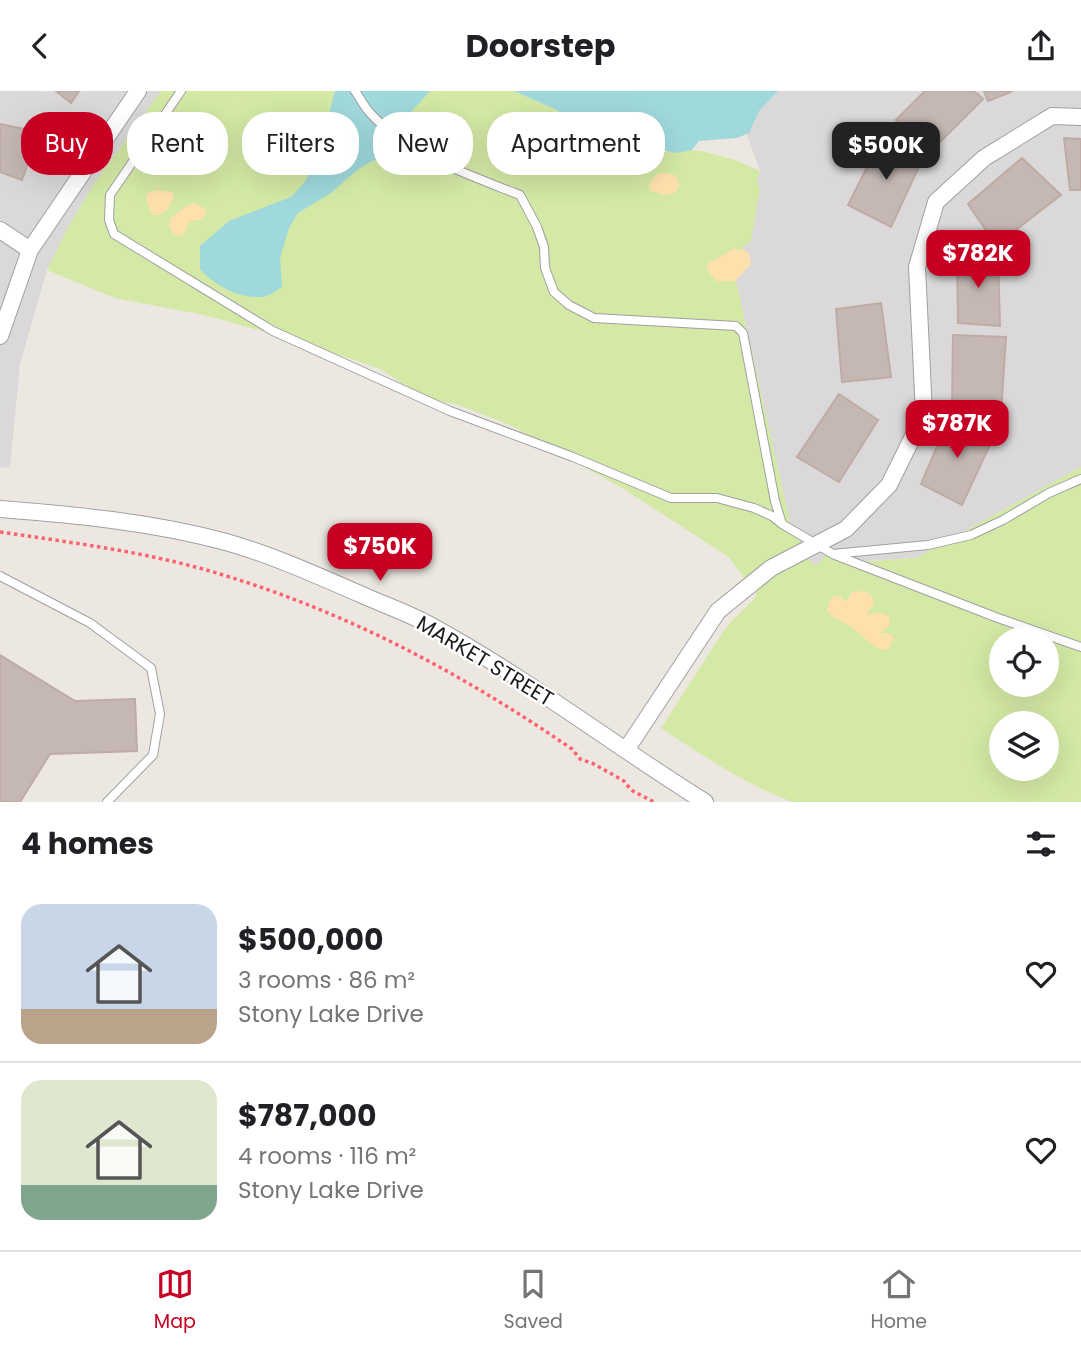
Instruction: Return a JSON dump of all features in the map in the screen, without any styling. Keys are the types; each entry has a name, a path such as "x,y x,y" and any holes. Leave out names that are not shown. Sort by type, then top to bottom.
{"street":[{"path":"0,336 30,250 138,91"},
{"path":"626,750 718,611 771,568 846,529 889,485 924,414 917,267 936,202 984,159 1052,116 1081,117"},
{"path":"0,230 30,250"},
{"name":"MARKET STREET","path":"0,509 151,525 225,542 289,563 426,623 585,721 705,802"}],"lane":[{"path":"181,91 110,195 109,220 114,234 273,331 450,411 671,498 717,498 754,508 772,516 833,555 1081,647"},
{"path":"355,91 370,114 411,147 520,195 537,227 544,247 545,268 554,292 569,305 594,318 736,326 743,333 775,501 782,524"},
{"path":"833,555 928,545 971,535 1081,479"},
{"path":"0,576 90,622 152,668 160,714 153,755 107,802"}],"path":[{"path":"0,532 100,547 182,564 218,573 325,611 414,652 470,683 572,749 580,759 624,781 631,790 654,802"}],"shaded area":[{"path":"0,91 161,91 146,112 127,112 127,138 113,158 113,112 21,112 21,175 100,175 68,227 47,270 20,364 10,467 0,468"},
{"path":"731,91 1081,91 1081,467 916,558 812,564 790,523 735,276 760,171"}],"green space":[{"path":"161,91 514,91 559,112 487,112 487,175 665,175 665,152 692,150 735,160 760,171 757,182 760,188 751,241 742,248 735,276 790,522 812,564 818,564 827,554 842,563 916,558 1081,467 1081,802 793,802 741,778 661,728 729,624 757,596 729,557 625,490 512,426 459,405 424,398 382,370 281,336 204,315 115,298 47,270 68,227 100,175 113,175 113,158 127,138 127,175 228,175 228,112 146,112"}],"sand":[{"path":"668,173 676,176 679,185 675,193 666,195 651,191 649,185 655,176"},
{"path":"149,192 172,192 174,196 163,212 152,215 146,198"},
{"path":"193,203 206,209 204,218 189,222 181,236 174,235 169,227 170,219"},
{"path":"733,249 749,253 751,264 735,281 716,281 707,270 709,263"},
{"path":"852,592 870,594 874,603 866,616 876,612 889,616 890,625 880,633 890,634 894,638 888,650 873,646 852,627 827,611 832,598 840,596 846,602"}],"water":[{"path":"335,91 430,91 412,112 373,112 373,161 359,169 359,112 330,112"},
{"path":"514,91 778,91 759,111 749,133 737,138 699,141 692,150 676,153 665,151 665,112 557,110"},
{"path":"308,175 351,175 331,193 298,213 289,228 280,258 282,287 269,295 252,297 220,286 200,269 200,246 229,221 291,197"}],"building":[{"path":"56,91 79,91 71,103"},
{"path":"925,91 974,91 983,99 933,149 896,120"},
{"path":"984,91 1013,91 988,101"},
{"path":"0,124 21,128 22,180 0,172"},
{"path":"882,137 924,156 891,227 848,205"},
{"path":"1064,138 1081,139 1081,190 1070,190"},
{"path":"1022,158 1061,195 996,245 968,204"},
{"path":"957,255 998,255 1000,326 958,323"},
{"path":"881,303 891,377 842,382 836,309"},
{"path":"953,335 1006,337 1001,413 952,406"},
{"path":"839,394 878,420 839,482 797,457"},
{"path":"949,418 995,434 962,505 921,484"},
{"path":"0,655 75,701 135,699 137,751 50,754 20,802 0,802"}]}
